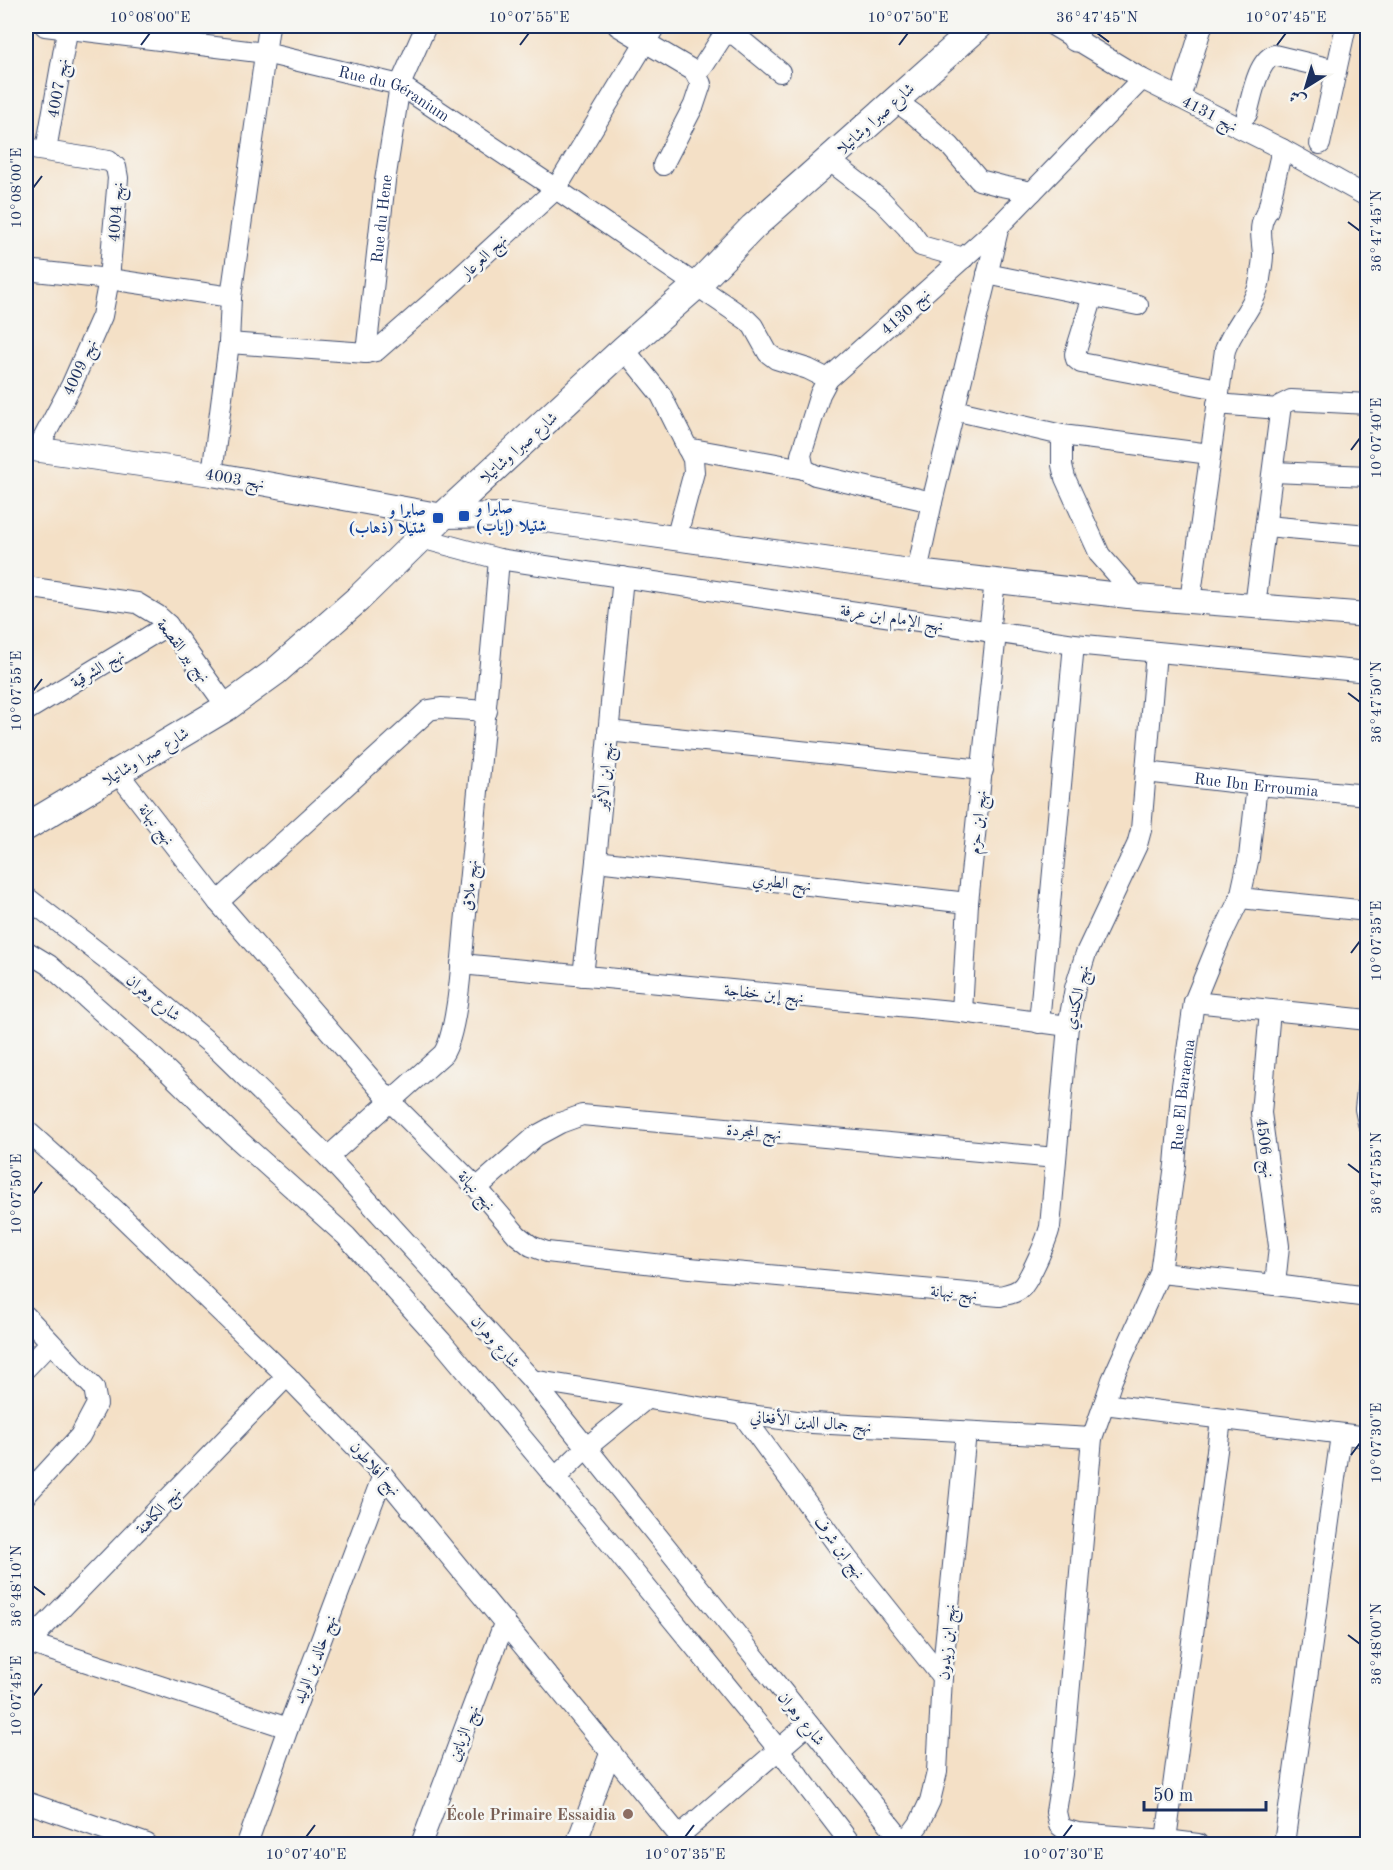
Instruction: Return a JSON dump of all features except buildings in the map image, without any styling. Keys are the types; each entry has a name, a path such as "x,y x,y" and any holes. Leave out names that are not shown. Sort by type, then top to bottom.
{"main road":[{"name":"شارع صبرا وشاتيلا","path":"26,827 228,707 275,672 358,600 443,516 697,285 753,227 980,26"}],"street":[{"name":"Rue du Géranium","path":"45,26 68,27 265,53 400,85 747,320 753,326 768,353 776,359 808,369 828,379"},
{"path":"212,474 229,343 231,297 268,26"},
{"name":"Rue du Hene","path":"366,353 385,181 400,85 426,26"},
{"path":"618,26 694,71 701,84 694,105 663,165"},
{"name":"نهج العرعار","path":"366,353 376,351 556,189 655,26"},
{"path":"1180,98 1202,26"},
{"path":"1320,144 1346,26"},
{"name":"نهج 4007","path":"46,150 68,27"},
{"name":"نهج 4131","path":"1067,30 1142,79 1282,149 1368,196"},
{"path":"694,71 700,70 724,34 729,33 735,35 780,72"},
{"path":"1247,114 1266,58 1274,55 1336,70"},
{"name":"نهج 4130","path":"804,469 801,455 820,393 828,379 999,226 1142,79"},
{"path":"894,100 950,146 979,180 1032,192"},
{"name":"نهج 4004","path":"26,148 109,160 116,167 118,178 109,279"},
{"path":"1190,601 1218,396 1228,343 1252,303 1260,281 1263,255 1260,232 1263,217 1268,210 1282,149"},
{"path":"828,159 882,201 907,227 921,246 964,258"},
{"path":"917,572 999,226"},
{"path":"26,270 109,279 231,297"},
{"path":"987,274 1138,305"},
{"name":"نهج 4009","path":"31,449 71,386 102,316 109,279"},
{"path":"1093,296 1075,354 1076,359 1081,363 1279,409"},
{"path":"229,343 366,353"},
{"path":"624,349 660,395 693,459 694,472 676,540"},
{"path":"1256,606 1281,405 1291,400 1368,404"},
{"path":"954,410 1062,435 1210,454"},
{"path":"1062,435 1062,465 1065,478 1100,555 1137,597"},
{"path":"687,448 804,469 815,475 932,502"},
{"name":"نهج 4003","path":"31,449 212,474 443,516 510,515 917,572 1137,597 1368,615"},
{"path":"1273,472 1368,476"},
{"path":"1266,526 1368,535"},
{"name":"نهج الإمام ابن عرفة","path":"420,538 499,559 1074,644 1368,672"},
{"name":"نهج ملاق","path":"328,1157 443,1054 451,1040 487,711 499,559"},
{"name":"نهج ابن الأثير","path":"583,976 623,577"},
{"name":"نهج ابن حزم","path":"962,1012 968,903 983,770 995,581"},
{"name":"نهج بير القصعة","path":"26,587 137,603 168,625 228,707"},
{"name":"نهج الشرقية","path":"26,711 168,625"},
{"path":"1039,1023 1074,644"},
{"name":"نهج الكندي","path":"1000,1296 1014,1293 1022,1286 1046,1239 1052,1216 1068,1026 1078,973 1137,845 1141,830 1155,652"},
{"path":"218,902 429,710 441,708 487,711"},
{"path":"608,731 983,770"},
{"name":"Rue Ibn Erroumia","path":"1146,772 1368,795"},
{"name":"نهج نبهانة","path":"118,773 218,902 391,1102 477,1188 516,1235 531,1246 547,1252 690,1268 1000,1296"},
{"name":"Rue El Baraema","path":"1166,1840 1078,1833 1059,1825 1056,1812 1062,1774 1092,1438 1112,1380 1160,1273 1194,1002 1219,941 1240,898 1249,857 1257,785"},
{"name":"نهج الطبري","path":"596,861 968,903"},
{"name":"شارع وهران","path":"26,897 139,984 219,1051 328,1157 532,1380 807,1725 905,1844"},
{"path":"1240,898 1368,911"},
{"path":"26,951 49,965 67,981 346,1236 442,1342 555,1478 779,1750 851,1845"},
{"name":"نهج إبن خفاجة","path":"461,964 962,1012 1068,1026"},
{"path":"1194,1002 1368,1020"},
{"name":"نهج 4506","path":"1270,1010 1261,1113 1279,1246 1275,1285"},
{"path":"1368,1081 1365,1109 1368,1123"},
{"name":"نهج المجردة","path":"477,1188 536,1136 560,1123 582,1115 1056,1158"},
{"name":"نهج أفلاطون","path":"26,1130 114,1209 287,1376 383,1475 683,1840"},
{"path":"1160,1273 1368,1297"},
{"path":"26,1316 94,1388 98,1404 80,1436 26,1495"},
{"path":"26,1368 50,1343"},
{"name":"نهج الكاهنة","path":"27,1642 287,1376"},
{"name":"نهج جمال الدين الأفغاني","path":"532,1380 812,1423 1092,1438"},
{"path":"555,1478 586,1448 646,1399"},
{"path":"1104,1404 1368,1437"},
{"name":"نهج ابن شرف","path":"742,1414 848,1558 942,1677"},
{"path":"1198,1845 1166,1840 1221,1420"},
{"name":"نهج ابن زيدون","path":"905,1844 919,1824 930,1801 937,1772 942,1677 966,1432"},
{"path":"1284,1845 1341,1435"},
{"name":"نهج خالد بن الوليد","path":"247,1845 288,1728 383,1475"},
{"name":"نهج الزياتين","path":"421,1845 505,1621"},
{"path":"27,1642 288,1728"},
{"path":"683,1840 807,1725"},
{"path":"576,1845 611,1751"},
{"path":"26,1802 147,1845"}],"place":[{"name":"صابرا و شتيلا (إياب)","path":"464,516"},
{"name":"صابرا و شتيلا (ذهاب)","path":"438,518"},
{"name":"École Primaire Essaidia","path":"628,1814"}]}
